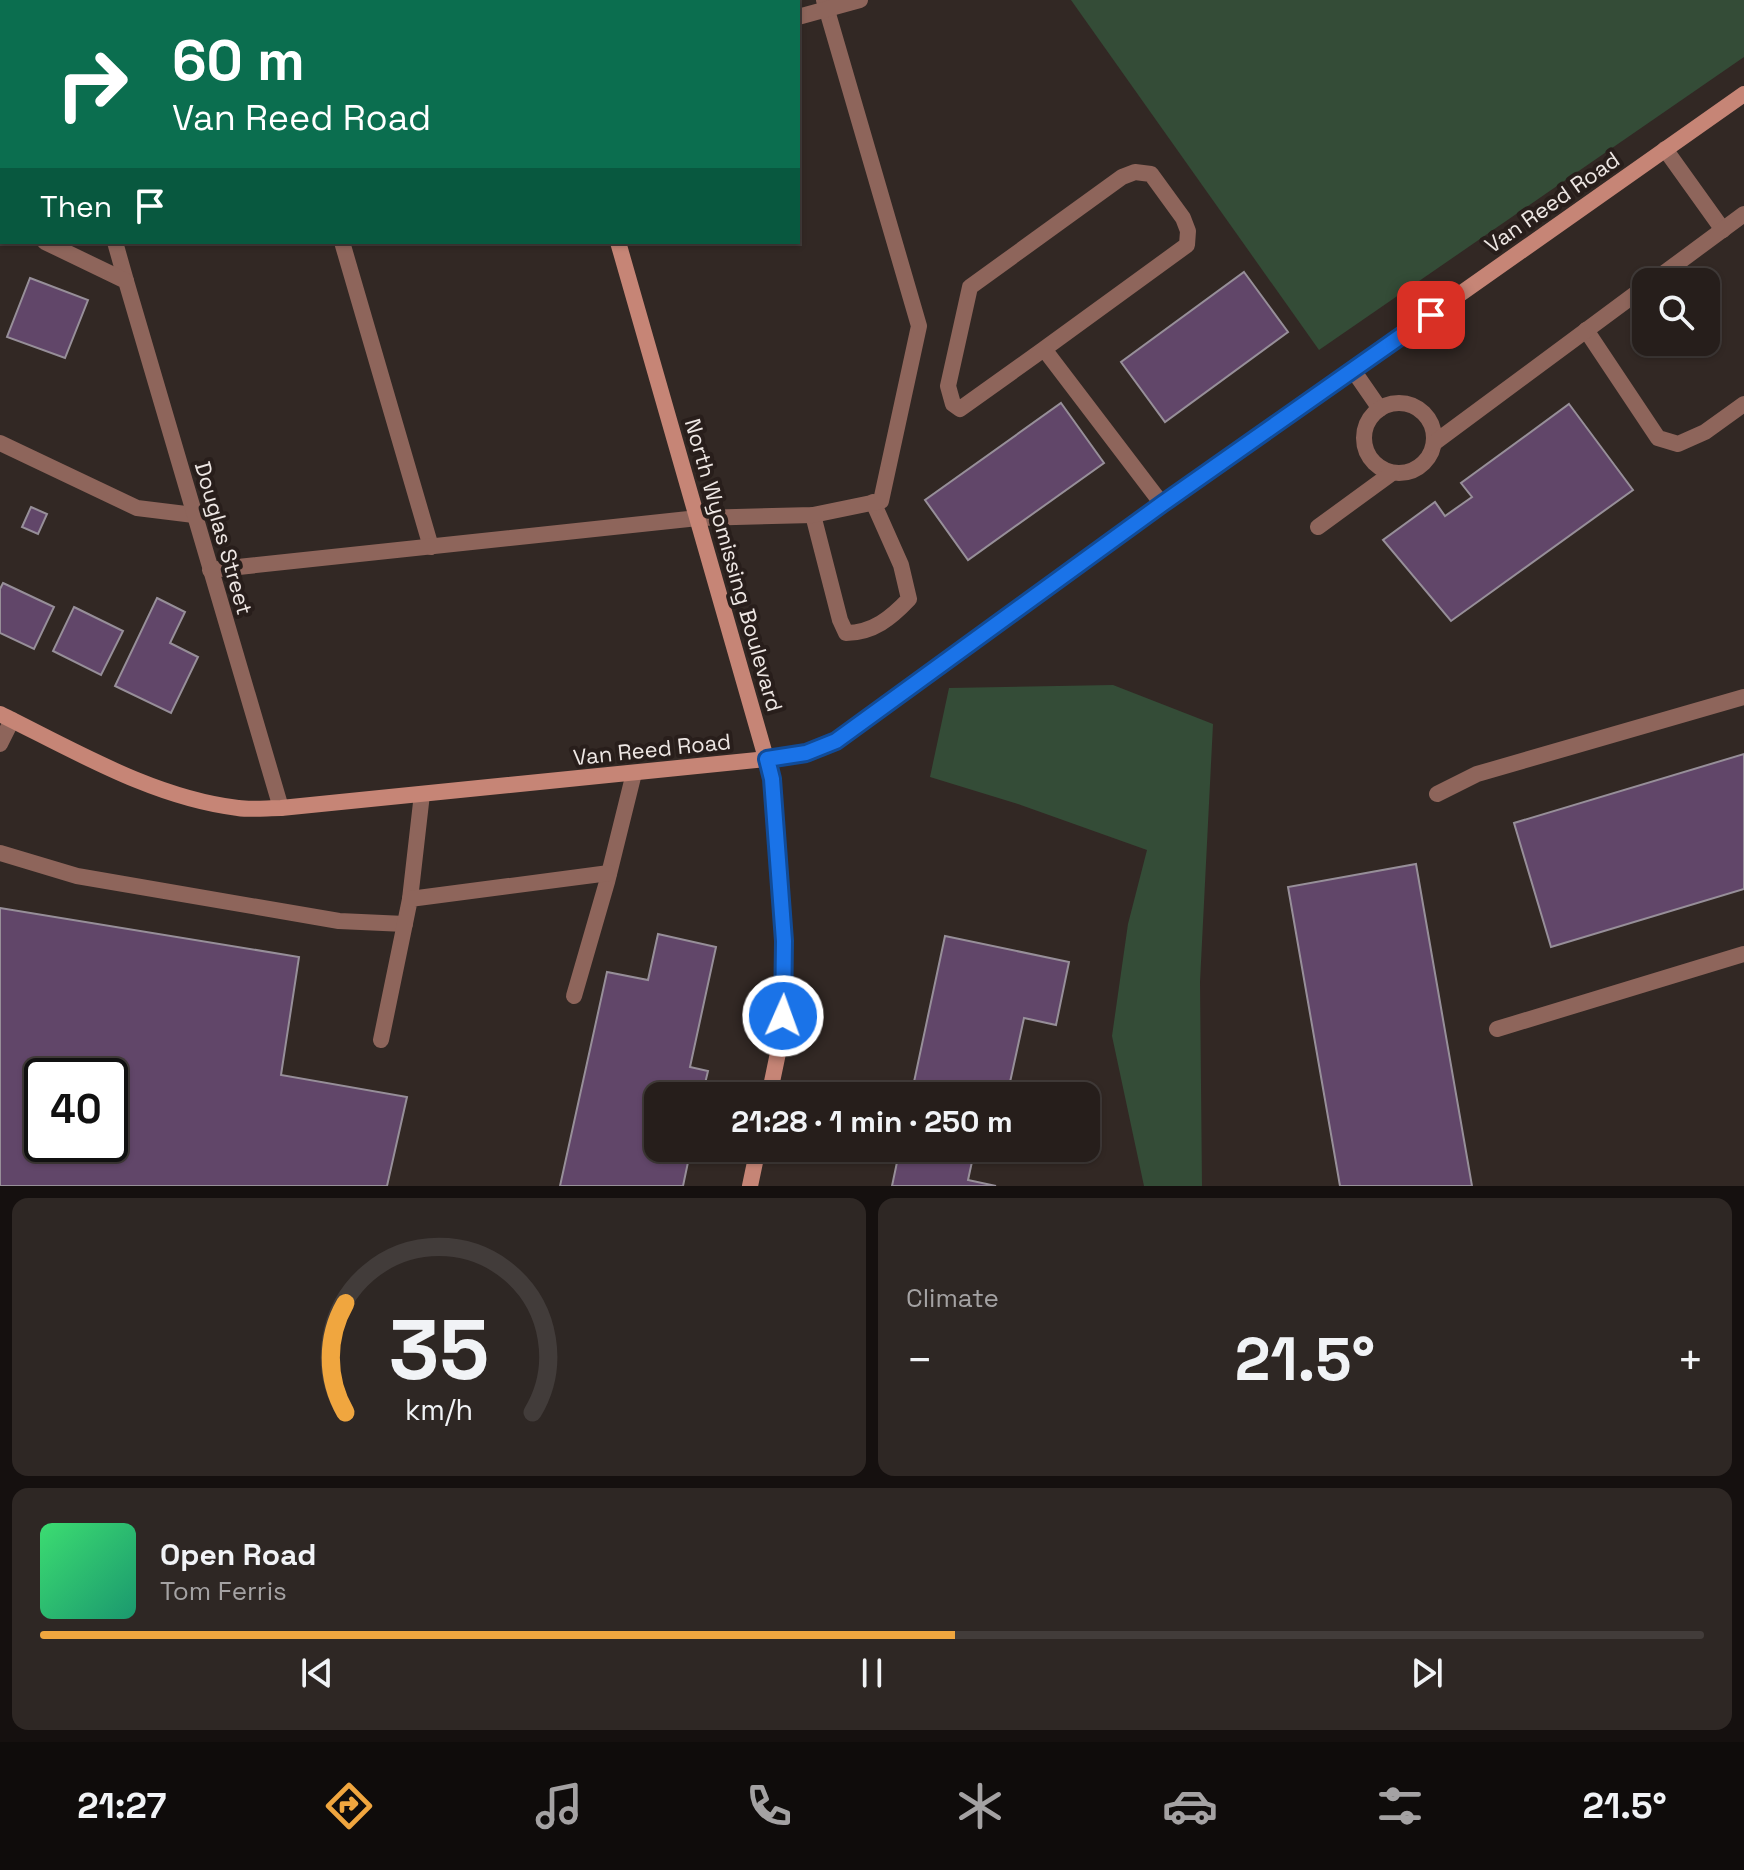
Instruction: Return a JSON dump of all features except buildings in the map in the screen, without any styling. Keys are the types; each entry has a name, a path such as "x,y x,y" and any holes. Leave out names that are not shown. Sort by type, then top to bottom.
{"street":[{"path":"800,16 825,5 860,0"},
{"path":"210,570 698,518 813,515 881,501 919,326 825,5"},
{"name":"Van Reed Road","path":"6,717 110,769 171,794 239,808 281,808 806,753 836,741 1162,504 1744,94"},
{"path":"1665,149 1723,230"},
{"path":"1135,172 1151,174 1183,218 1188,231 1187,245 1044,349 960,409 953,404 948,386 970,287 1122,177 1135,172"},
{"path":"1671,268 1744,214"},
{"path":"49,244 126,281"},
{"name":"Douglas Street","path":"116,244 281,808"},
{"path":"343,244 431,547"},
{"name":"North Wyomissing Boulevard","path":"619,244 772,779 784,981 778,1053 772,1082"},
{"path":"1434,443 1632,296"},
{"path":"1586,330 1658,438 1678,444 1705,432 1744,404"},
{"path":"1044,349 1162,504"},
{"path":"1353,370 1380,409"},
{"path":"1402,403 1423,412 1434,431 1434,443 1431,454 1415,470 1392,473 1372,461 1366,450 1365,427 1380,409 1402,403"},
{"path":"0,443 137,508 194,515"},
{"path":"1318,527 1392,473"},
{"path":"813,515 840,620 846,633 861,633 892,617 909,599 901,565 873,502"},
{"path":"1437,794 1477,774 1744,697"},
{"path":"0,744 6,717"},
{"path":"574,996 634,773"},
{"path":"381,1040 410,899 422,794"},
{"path":"0,853 77,876 339,921 405,924"},
{"path":"410,899 609,873"},
{"path":"1497,1029 1744,954"},
{"path":"750,1186 755,1162"}],"green space":[{"path":"1071,0 1744,0 1744,57 1319,350"},
{"path":"1113,685 1213,724 1200,982 1202,1186 1144,1186 1112,1036 1128,924 1147,850 1018,804 930,777 949,688"}],"route":[{"path":"783,1016 784,941 772,779 767,759 806,753 836,741 1162,504 1431,315"}]}
